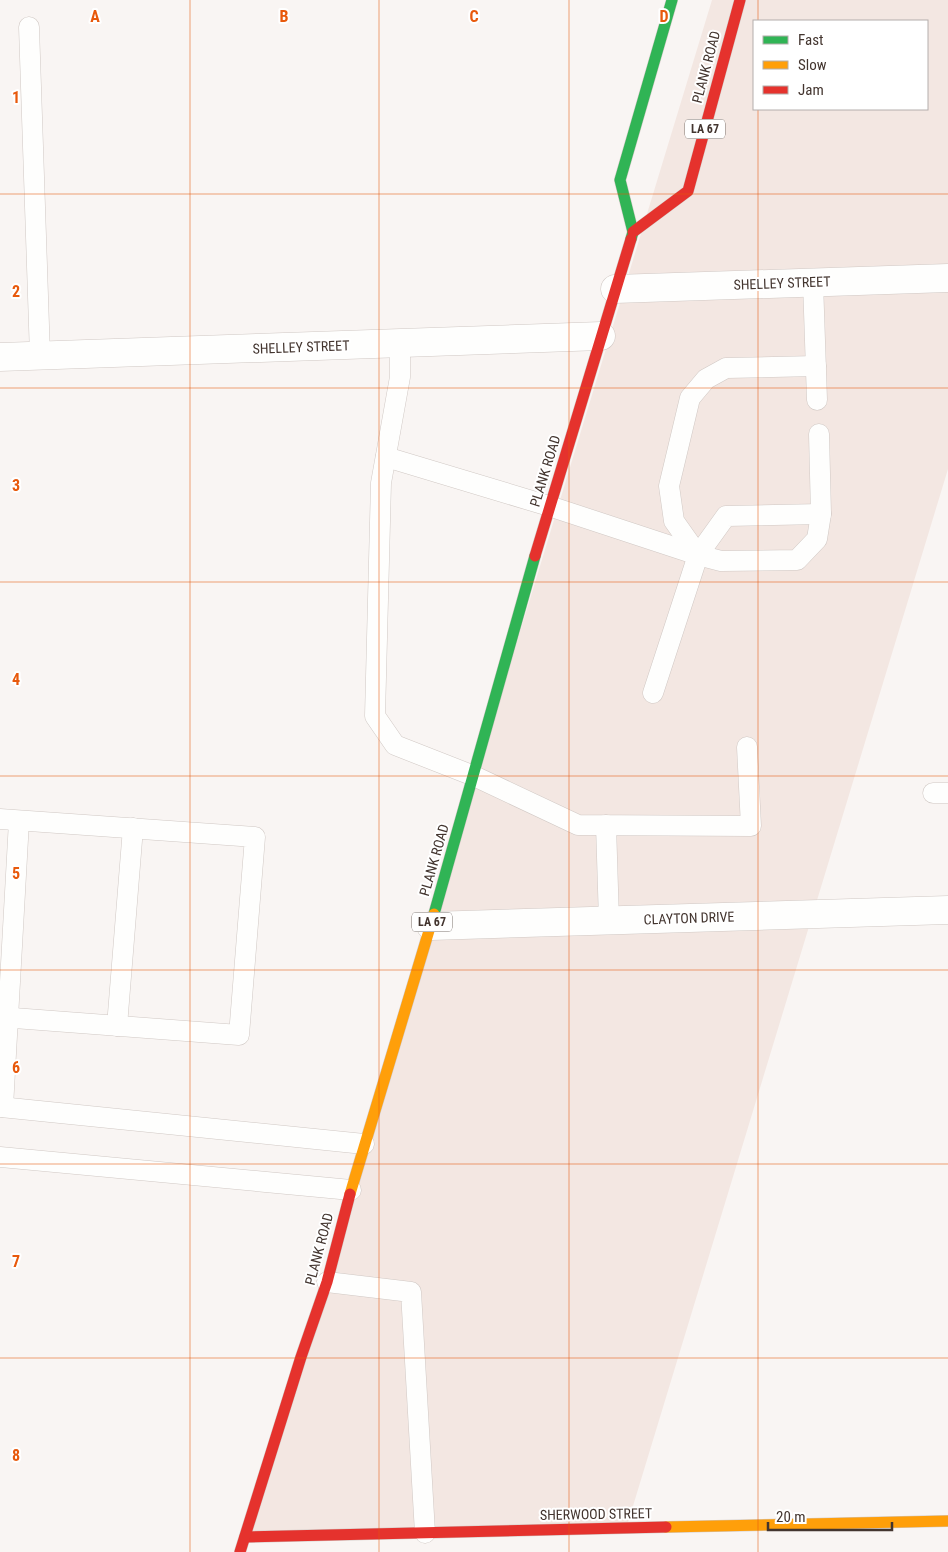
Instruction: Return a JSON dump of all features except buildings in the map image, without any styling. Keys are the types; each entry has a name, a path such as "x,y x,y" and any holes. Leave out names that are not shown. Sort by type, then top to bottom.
{"main road":[{"path":"633,232 620,180 672,0"},
{"name":"PLANK ROAD","path":"240,1552 301,1357 327,1282 350,1190 431,926 550,506 633,232 688,191 740,0"},
{"name":"SHERWOOD STREET","path":"245,1537 948,1521"}],"street":[{"name":"SHELLEY STREET","path":"615,289 948,278"},
{"name":"SHELLEY STREET","path":"0,357 601,336"},
{"name":"CLAYTON DRIVE","path":"431,926 948,910"}],"lane":[{"path":"29,27 40,356"},
{"path":"813,282 817,400"},
{"path":"400,344 400,377 381,483 376,716 395,745 474,776 578,825 751,826 747,747"},
{"path":"698,555 674,521 669,486 690,398 706,379 726,368 816,366"},
{"path":"386,457 550,506 721,561 796,560 817,539 822,514 818,434"},
{"path":"653,693 698,555 726,516 822,514"},
{"path":"4,1017 239,1036 255,837 10,820 1,1107 364,1144"},
{"path":"606,825 610,921"},
{"path":"116,1026 133,828"},
{"path":"0,1157 350,1190"},
{"path":"327,1282 411,1292 425,1533"}],"shaded area":[{"path":"712,0 948,0 948,469 626,1529 245,1537"}],"traffic: fast":[{"path":"631,239 633,232 620,180 672,0"},
{"path":"434,914 535,556"}],"traffic: slow":[{"path":"350,1194 434,914"},
{"path":"666,1527 948,1521"}],"traffic: jam":[{"path":"633,232 688,191 740,0"},
{"path":"535,556 631,239"},
{"path":"240,1552 301,1357 327,1282 350,1194"},
{"path":"245,1537 666,1527"}]}
